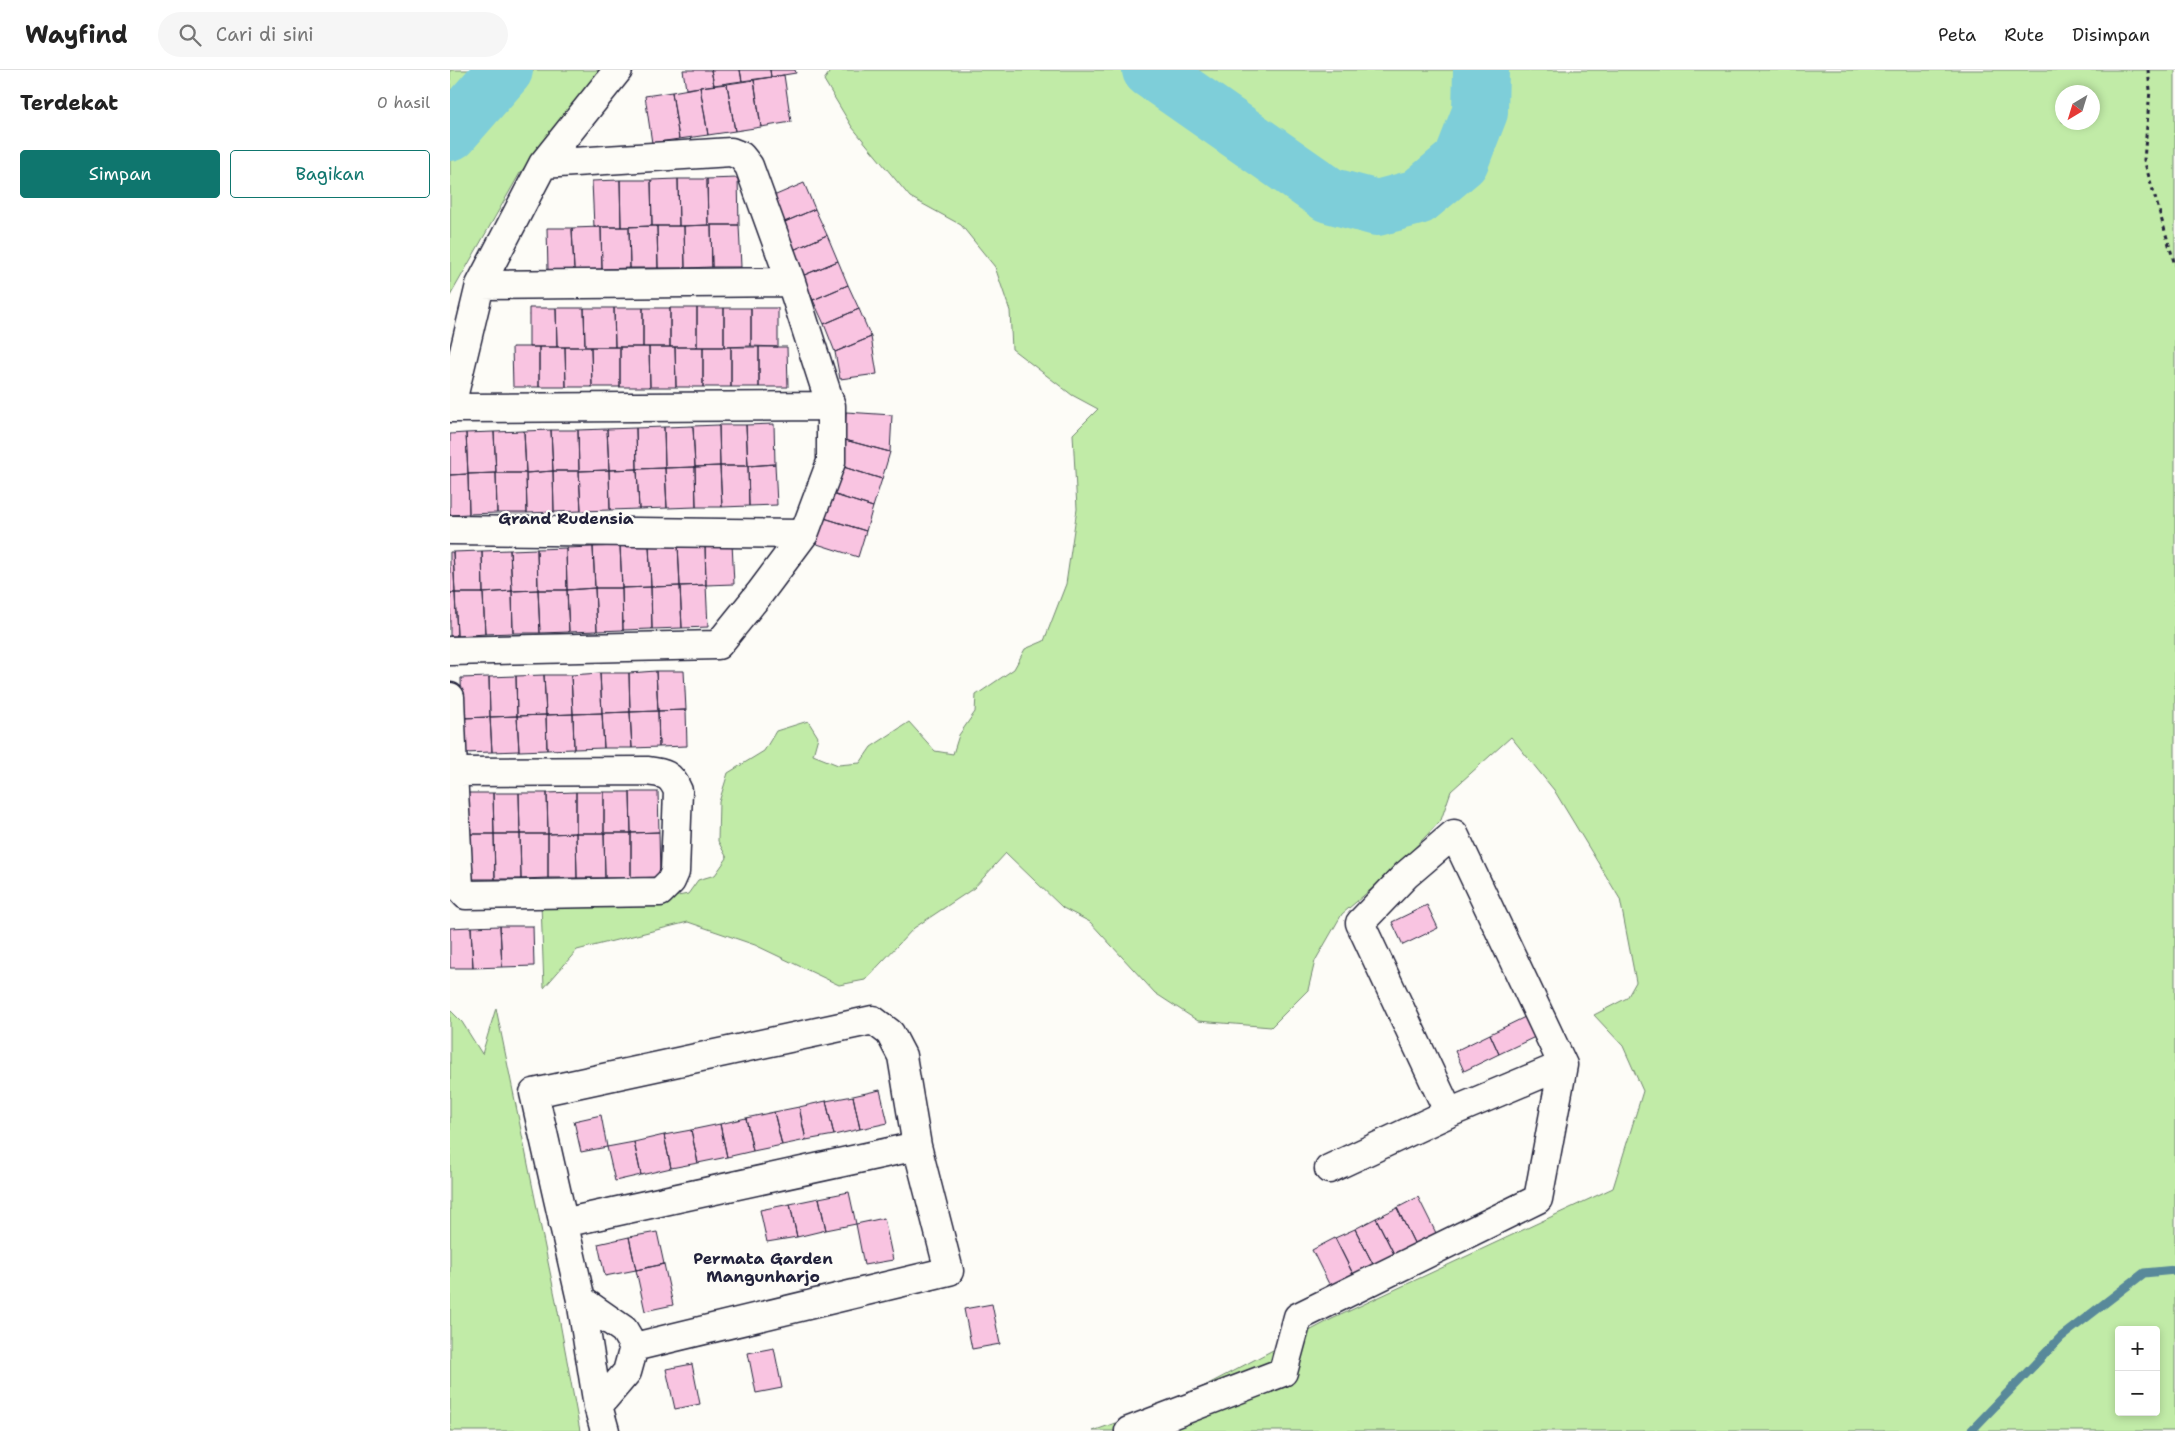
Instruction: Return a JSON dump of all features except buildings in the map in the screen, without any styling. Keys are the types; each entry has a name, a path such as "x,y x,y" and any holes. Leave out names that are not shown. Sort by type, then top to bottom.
{"street":[{"path":"618,70 543,164 480,285 450,407 831,406"},
{"path":"450,650 718,645 760,594 804,534 831,462 831,406 792,282 749,166 741,156 731,152 543,164"},
{"path":"480,285 792,282"},
{"path":"450,530 804,534"},
{"path":"450,696 453,772 459,887 466,896 660,892 671,881 675,872 678,791 673,779 663,773 647,771 453,772"},
{"path":"1129,1431 1282,1372 1298,1317 1538,1199 1563,1065 1454,834 1406,875 1360,923 1449,1113"},
{"path":"602,1418 581,1300 534,1093 872,1020 890,1033 902,1056 917,1146 949,1270 634,1347"},
{"path":"1329,1169 1449,1113 1563,1065"},
{"path":"563,1223 917,1146"},
{"path":"581,1300 624,1330 634,1347 627,1372 602,1418"}],"path":[{"path":"2148,70 2150,90 2144,160 2175,265"}],"green space":[{"path":"450,70 603,70 520,173 450,296"},
{"path":"831,70 2175,70 2175,1431 1093,1431 1176,1401 1332,1319 1613,1188 1643,1091 1623,1046 1594,1015 1627,998 1636,982 1620,899 1554,790 1511,737 1451,791 1441,820 1396,868 1342,914 1315,961 1308,990 1271,1027 1198,1021 1155,993 1090,922 1063,908 1006,853 974,888 914,928 865,980 839,985 755,945 688,922 577,950 544,988 541,903 637,904 688,894 698,880 715,875 727,858 718,841 719,802 728,773 764,751 776,731 808,721 818,737 813,755 838,765 860,763 871,747 909,722 935,751 953,754 959,735 975,712 976,695 1014,669 1025,649 1044,641 1066,584 1077,509 1073,434 1098,409 1072,395 1012,349 1010,311 995,267 961,225 910,197 852,127 824,80"},
{"path":"496,1008 556,1301 580,1431 450,1431 450,1010 462,1022 482,1054"}],"waterway":[{"path":"450,133 505,70"},
{"path":"1150,70 1329,195 1377,208 1418,197 1461,161 1480,112 1481,70"},
{"path":"1971,1431 2061,1337 2144,1273 2175,1270"}],"district":[{"name":"Grand Rudensia","path":"566,518"},
{"name":"Permata Garden Mangunharjo","path":"763,1267"}]}
